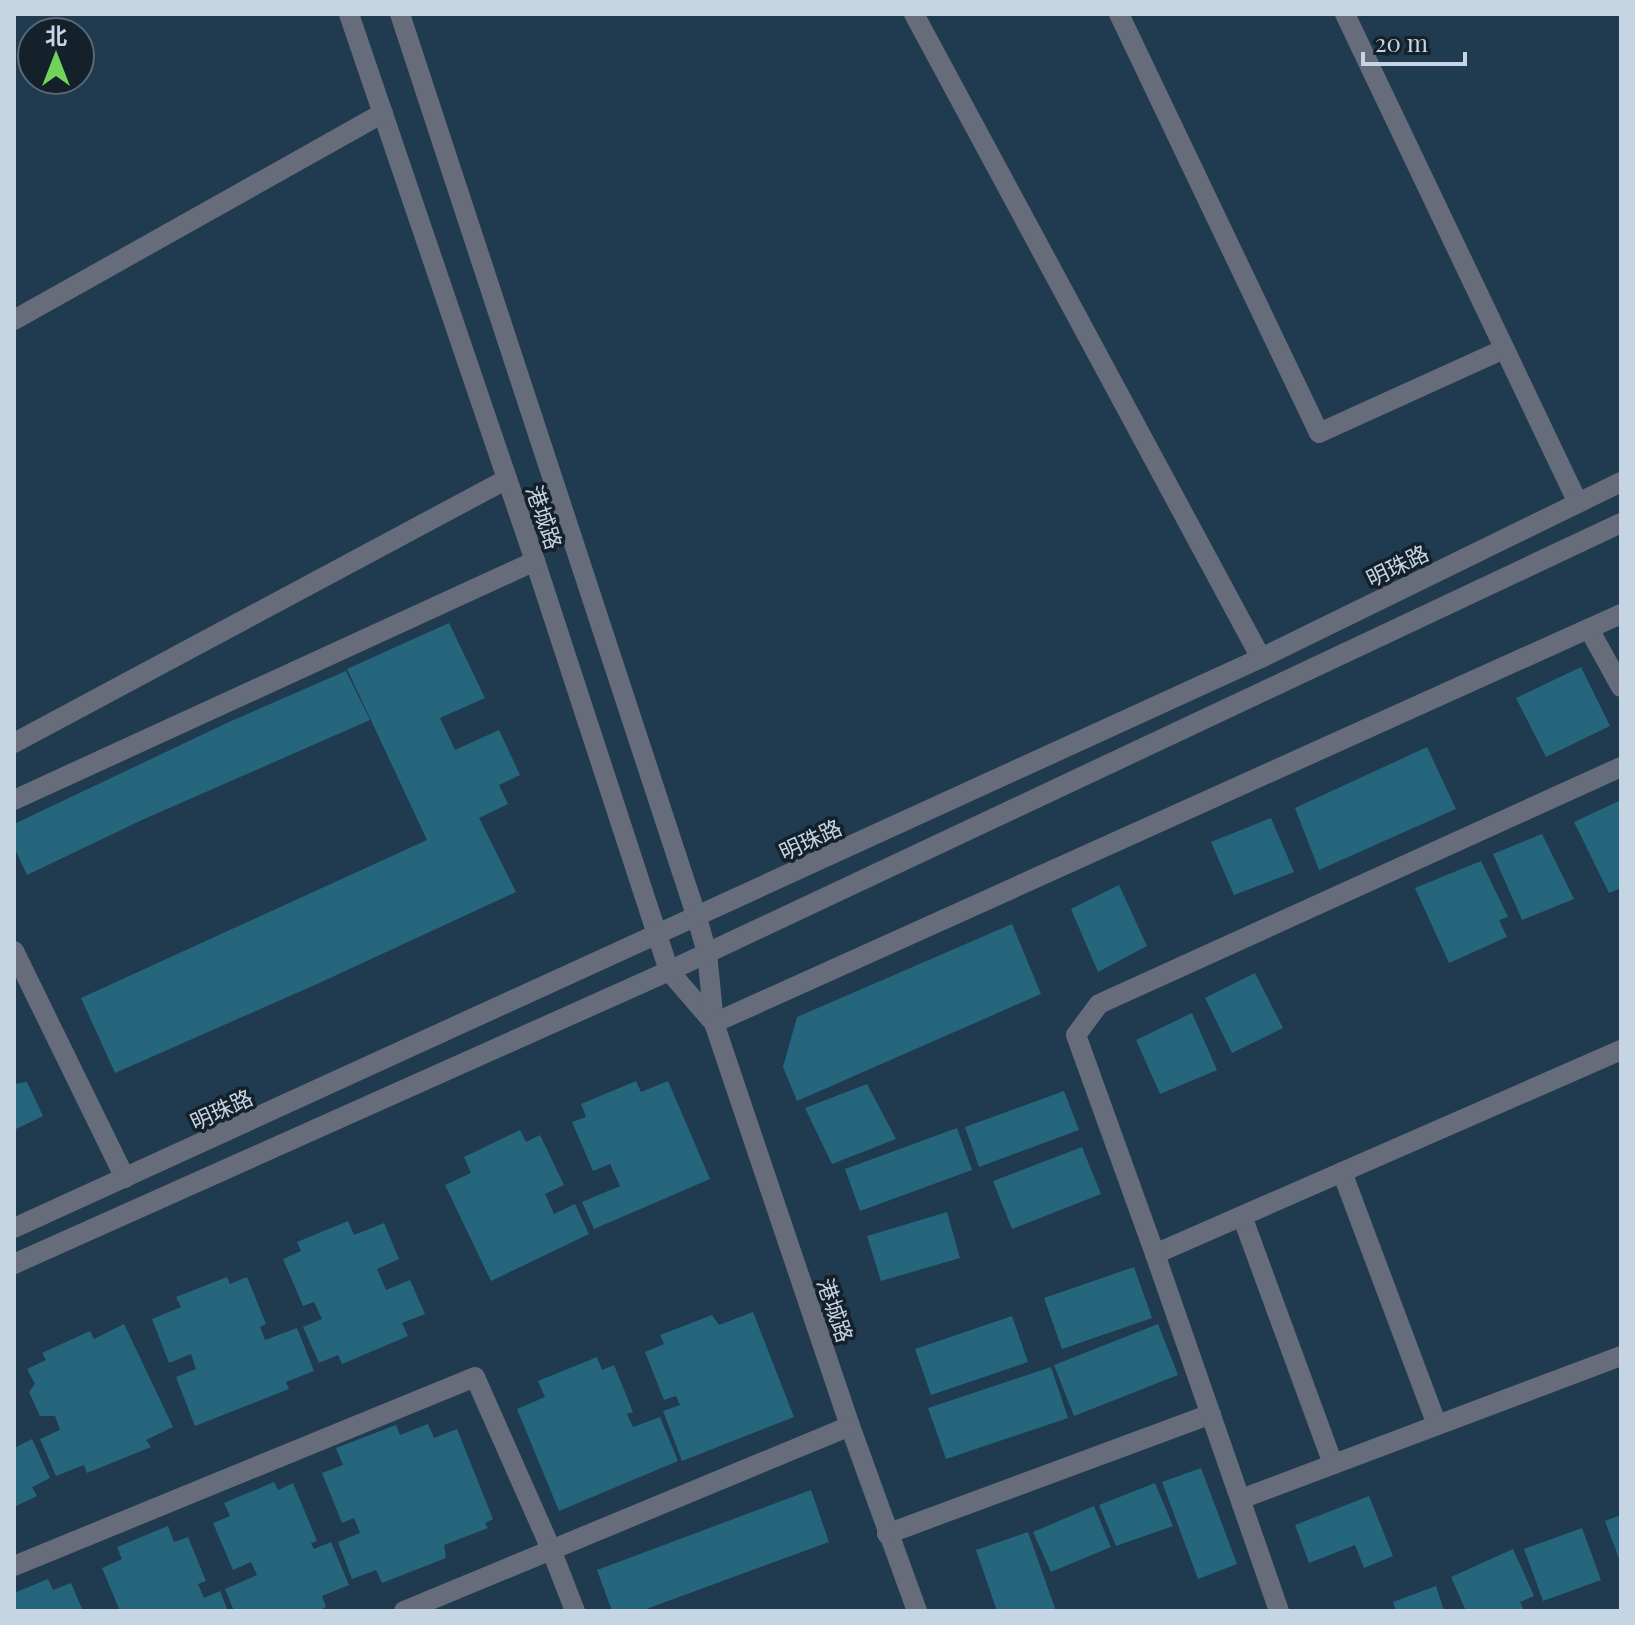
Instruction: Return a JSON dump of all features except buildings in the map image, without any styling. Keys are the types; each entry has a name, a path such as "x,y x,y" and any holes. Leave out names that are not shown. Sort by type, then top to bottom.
{"street":[{"name":"港城路","path":"349,14 535,561 669,971 714,1023"},
{"name":"港城路","path":"400,14 697,918 707,953 714,1023 887,1534 917,1611"},
{"path":"914,14 1261,658"},
{"path":"1119,14 1319,433 1504,349"},
{"path":"1345,14 1578,503"},
{"path":"14,320 383,113"},
{"path":"14,743 507,479"},
{"name":"明珠路","path":"14,1228 1261,658 1621,482"},
{"path":"14,1264 669,971 1621,523"},
{"path":"14,800 535,561"},
{"path":"714,1023 1621,614"},
{"path":"1589,629 1621,687"},
{"path":"1279,1611 1076,1035 1099,1004 1621,767"},
{"path":"14,951 125,1178"},
{"path":"1155,1254 1621,1050"},
{"path":"1342,1172 1437,1425"},
{"path":"1242,1216 1333,1464"},
{"path":"1241,1499 1621,1356"},
{"path":"14,1566 475,1377 575,1611"},
{"path":"887,1534 1211,1414"},
{"path":"404,1611 444,1603 551,1549 850,1426"}]}
